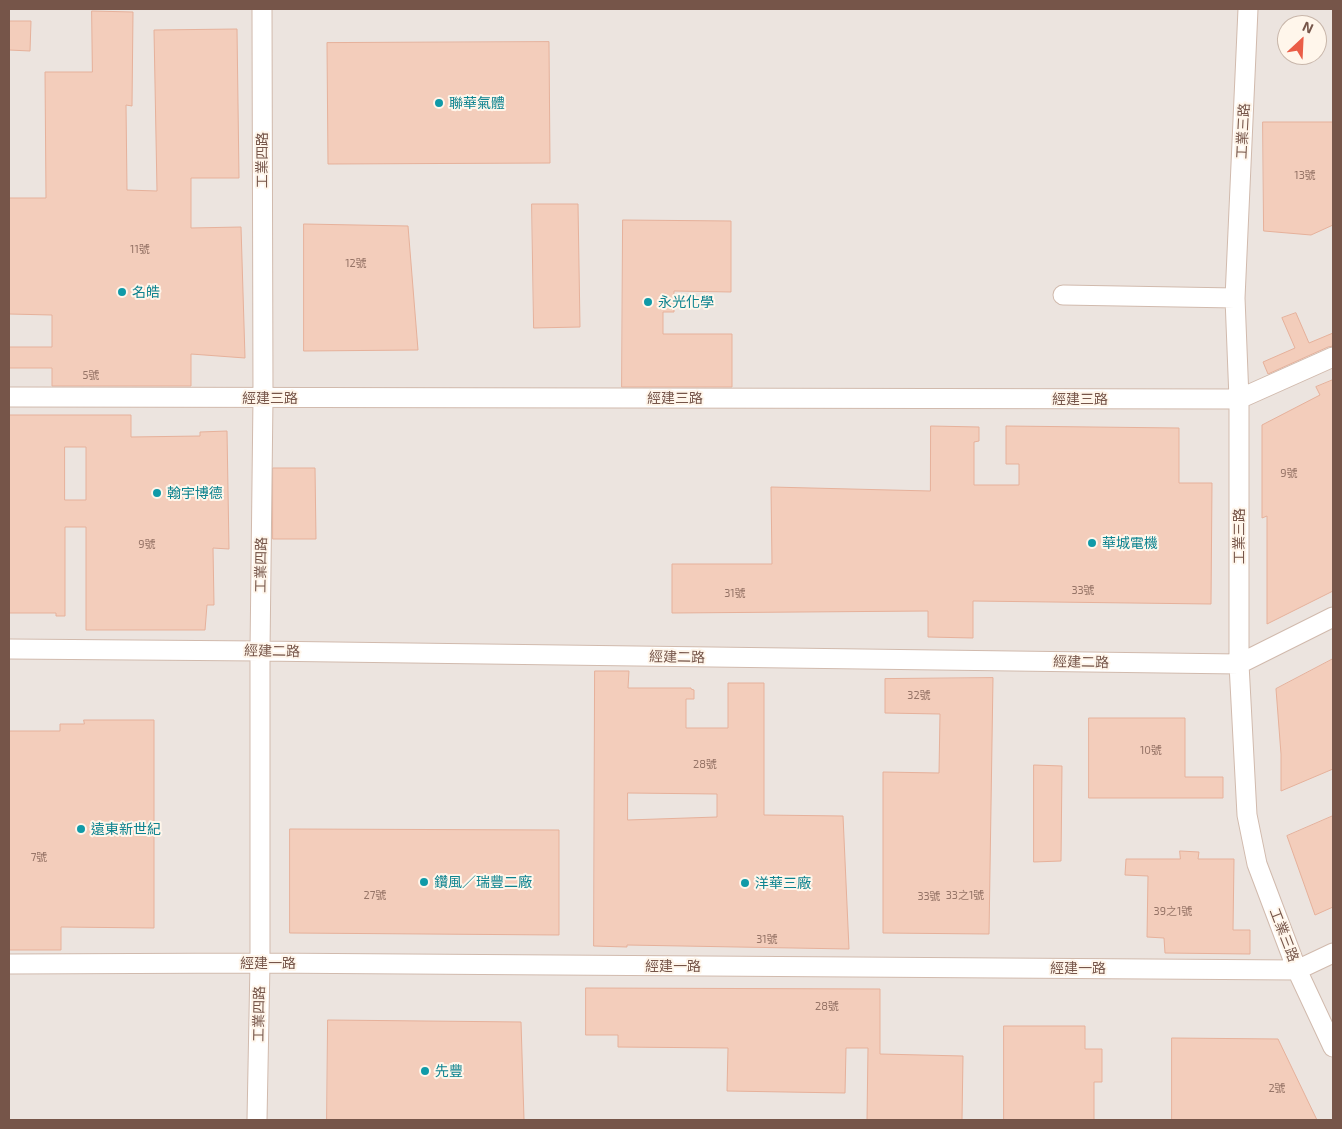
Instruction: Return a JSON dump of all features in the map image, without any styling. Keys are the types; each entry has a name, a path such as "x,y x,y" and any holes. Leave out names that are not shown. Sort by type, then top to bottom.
{"street":[{"name":"工業四路","path":"258,1120 263,398 262,9"},
{"name":"工業三路","path":"1248,9 1235,298 1239,399 1239,664 1247,815 1257,864 1297,970 1333,1047"},
{"path":"1063,294 1235,298"},
{"name":"經建三路","path":"9,397 1239,399 1333,357"},
{"name":"經建二路","path":"9,649 1239,664 1333,617"},
{"name":"經建一路","path":"9,964 260,963 1297,970 1333,953"}],"shaded area":[{"path":"9,9 1333,9 1333,1120 9,1120"}],"building":[{"path":"92,11 133,12 132,106 126,105 127,190 157,191 154,30 237,29 239,178 191,178 191,228 241,227 245,358 191,354 191,386 52,386 52,368 9,368 9,347 52,347 52,315 9,314 9,198 46,198 45,72 92,72"},
{"path":"9,21 31,21 30,51 9,50"},
{"name":"聯華氣體","path":"549,42 550,163 328,164 327,43"},
{"path":"1263,122 1333,122 1333,225 1311,235 1264,231"},
{"path":"532,204 578,204 580,327 534,328"},
{"name":"永光化學","path":"623,220 731,221 731,292 674,291 674,312 663,312 663,334 732,334 732,387 622,387"},
{"path":"304,224 408,226 418,350 304,351"},
{"path":"1296,313 1309,343 1333,333 1333,346 1268,374 1263,362 1295,348 1282,318"},
{"path":"1333,380 1333,591 1267,624 1267,516 1262,518 1262,425 1320,395 1316,387"},
{"name":"翰宇博德","path":"9,415 131,415 131,437 200,436 200,432 227,431 229,549 213,548 214,605 207,605 205,630 86,630 86,527 65,527 65,616 56,616 56,613 9,613","holes":["65,447 86,447 86,500 65,500"]},
{"name":"華城電機","path":"931,426 979,427 979,441 974,442 974,485 1019,485 1019,464 1006,464 1006,426 1179,428 1179,483 1212,483 1211,604 973,601 973,638 928,637 928,611 672,613 672,564 772,564 771,487 930,491"},
{"path":"273,468 315,468 316,539 273,539"},
{"path":"1333,659 1333,769 1281,791 1281,754 1276,689"},
{"path":"595,671 629,671 628,688 691,688 694,690 694,699 686,699 686,728 728,728 728,683 764,683 764,815 843,816 849,949 594,946","holes":["628,793 717,794 717,817 628,820"]},
{"path":"993,678 989,934 883,933 883,772 939,773 940,714 885,713 885,679"},
{"path":"1089,718 1185,718 1185,777 1223,777 1223,798 1089,798"},
{"name":"遠東新世紀","path":"84,720 154,720 154,928 61,927 61,950 9,950 9,731 60,731 60,724 84,724"},
{"path":"1034,765 1062,766 1061,861 1034,862"},
{"path":"1333,816 1333,907 1315,915 1287,836"},
{"name":"鑽風／瑞豐二廠","path":"290,829 559,830 559,935 290,933"},
{"path":"1180,851 1199,852 1198,859 1234,859 1233,930 1250,930 1250,954 1165,953 1164,938 1147,937 1148,876 1125,875 1126,859 1180,859"},
{"path":"586,988 880,989 880,1054 963,1056 962,1120 867,1120 868,1048 846,1048 845,1093 727,1091 728,1048 618,1047 618,1035 586,1035"},
{"name":"先豐","path":"328,1020 521,1022 524,1120 327,1120"},
{"path":"1004,1026 1085,1026 1085,1049 1102,1049 1102,1082 1094,1082 1094,1120 1004,1120"},
{"path":"1172,1038 1278,1039 1317,1120 1172,1120"}],"place":[{"name":"聯華氣體","path":"439,103"},
{"name":"名皓","path":"122,292"},
{"name":"永光化學","path":"648,302"},
{"name":"翰宇博德","path":"157,493"},
{"name":"華城電機","path":"1092,543"},
{"name":"遠東新世紀","path":"81,829"},
{"name":"鑽風／瑞豐二廠","path":"424,882"},
{"name":"洋華三廠","path":"745,883"},
{"name":"先豐","path":"425,1071"}]}
